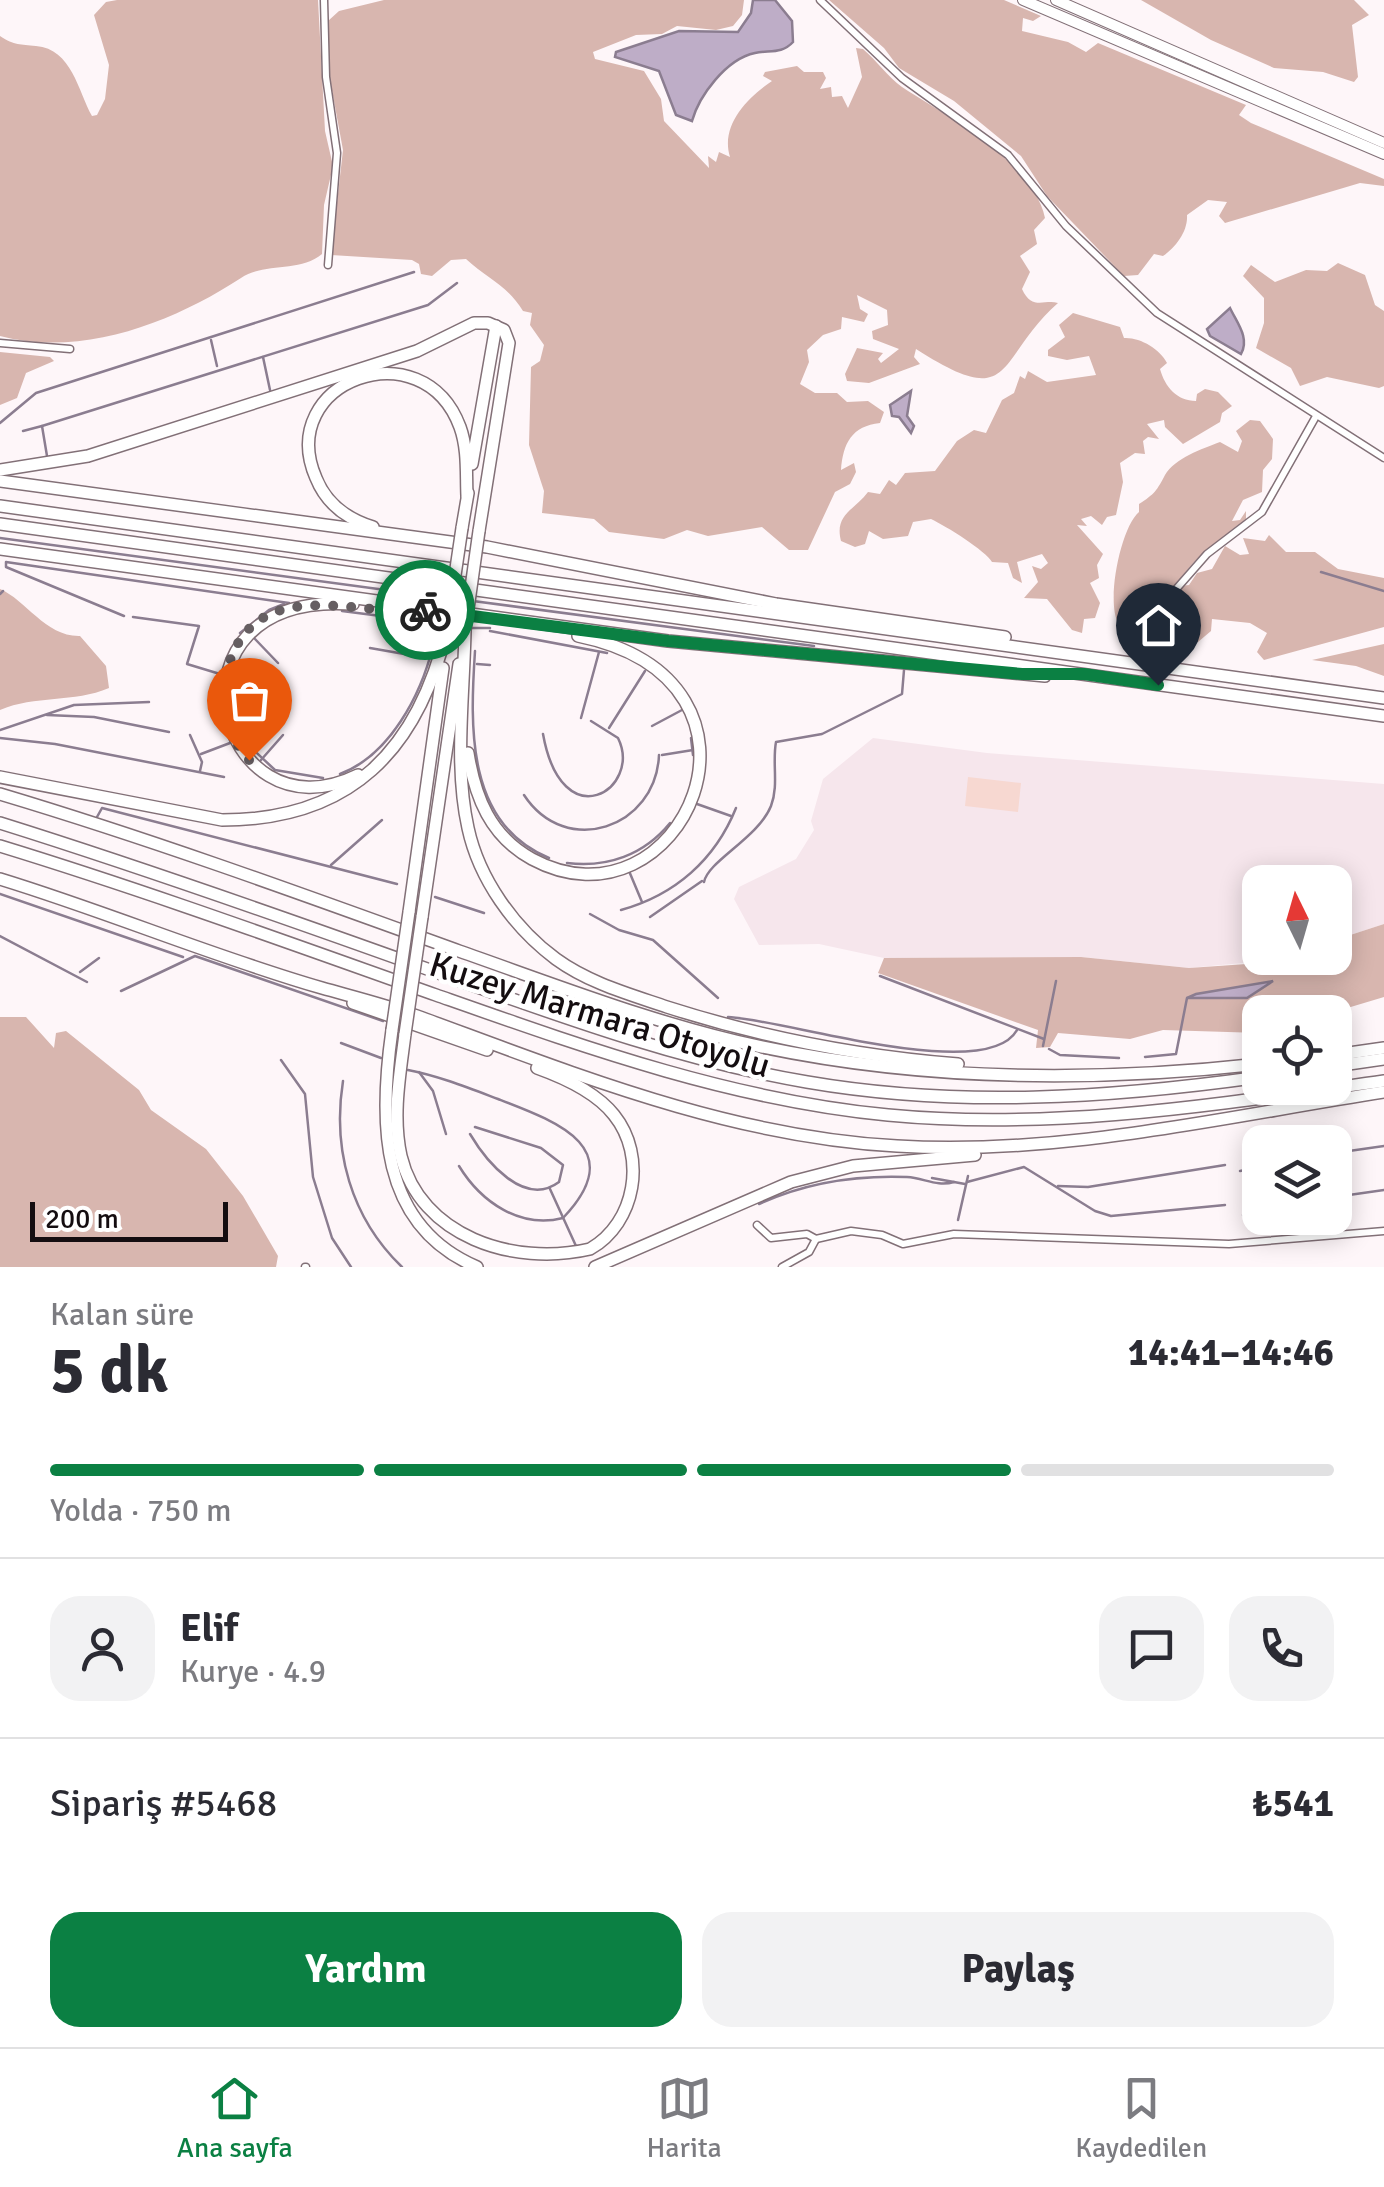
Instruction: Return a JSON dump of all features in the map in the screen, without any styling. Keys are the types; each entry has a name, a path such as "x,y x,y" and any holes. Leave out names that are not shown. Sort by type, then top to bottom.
{"highway":[{"path":"0,470 88,456 429,346 474,324 496,326 508,334 465,630 415,914"},
{"path":"477,1267 429,1235 393,1179 384,1104 399,1032 415,914 447,629 496,326"},
{"path":"467,496 465,446 459,424 446,404 422,382 387,372 361,376 335,390 323,404 308,448 314,474 327,497 368,525 800,608 1017,639 1077,656"},
{"path":"0,481 436,539"},
{"path":"0,506 1384,698"},
{"path":"0,524 1384,716"},
{"path":"0,549 699,644 1022,674 1084,674"},
{"path":"405,732 357,776 328,786 289,784 255,766 234,740 224,705 225,676 240,642 280,612 330,603 436,608"},
{"path":"464,686 476,792 500,834 527,856 564,870 612,870 643,858 681,822 694,796 701,761 695,722 678,689 651,662 628,650 511,619"},
{"path":"0,777 190,815 258,820 312,808 370,774 405,732 432,681 447,629"},
{"path":"465,630 464,802 476,856 513,918 556,959 604,985 788,1042 891,1059 1047,1074"},
{"path":"0,794 688,1028 859,1063 1047,1074 1242,1065"},
{"name":"Kuzey Marmara Otoyolu","path":"0,823 605,1031 755,1072 890,1093 1021,1098 1134,1092 1242,1079"},
{"name":"Kuzey Marmara Otoyolu","path":"0,846 590,1049 715,1086 797,1102 888,1115 1034,1120 1209,1105 1384,1081"},
{"path":"0,879 322,988 371,1000 688,1110 769,1130 862,1144 1036,1146 1384,1092"},
{"path":"322,988 547,1071 600,1101 621,1124 633,1167 626,1209 602,1242 572,1259 516,1264 477,1252 431,1217 408,1178 398,1141 399,1032"},
{"path":"1352,1053 1384,1048"},
{"path":"1352,1064 1384,1059"},
{"path":"595,1267 792,1182 830,1171 879,1162 1091,1144 1125,1134"}],"main road":[{"path":"1022,0 1384,154"},
{"path":"1056,0 1384,143"}],"street":[{"path":"324,0 325,63 338,165 328,265"},
{"path":"820,0 902,78 1008,155 1066,226 1146,304 1315,418 1384,458"},
{"path":"0,343 70,349"},
{"path":"1134,637 1207,554 1262,512 1315,418"},
{"path":"757,1225 772,1238 808,1234 816,1239 852,1231 882,1235 903,1244 954,1234 1230,1244 1384,1231"},
{"path":"782,1267 810,1252 816,1239"}],"shaded area":[{"path":"318,0 325,131 333,166 324,205 322,254 303,264 250,273 158,321 96,339 32,342 0,336 0,36 58,55 72,73 92,116 97,115 105,99 109,65 94,15 106,2"},
{"path":"384,0 744,0 742,15 733,26 716,30 677,26 662,34 636,35 593,52 595,59 644,71 661,99 664,121 709,168 708,156 716,162 719,152 730,157 728,145 733,123 754,95 772,81 763,76 765,72 797,66 804,72 823,72 826,78 820,89 831,87 832,97 842,96 848,108 862,77 856,48 863,49 897,83 985,142 1024,178 1045,218 1034,230 1037,244 1020,256 1030,272 1022,289 1034,302 1058,303 1000,371 988,378 971,377 948,368 916,349 914,357 920,364 869,383 847,381 845,374 857,348 883,353 878,359 881,363 899,349 873,339 872,331 888,325 887,310 857,295 860,309 868,314 864,322 842,317 841,329 823,335 807,350 809,362 800,384 815,393 837,393 847,402 868,401 884,412 880,423 862,428 847,444 841,470 854,463 856,472 850,484 835,492 808,550 789,550 762,527 708,536 687,530 664,539 609,532 594,519 542,513 544,491 529,445 531,367 540,361 544,345 530,325 532,313 523,311 504,288 466,259 451,260 432,276 421,274 419,264 412,260 331,255 343,150 329,74 328,21 339,11"},
{"path":"753,0 775,0 792,21 793,42 780,50 755,53 734,63 707,90 692,121 676,115 659,71 615,57 616,52 679,31 738,32 751,13"},
{"path":"829,0 1004,0 1041,16 1033,21 1023,18 1022,31 1068,42 1086,52 1098,43 1246,105 1239,115 1251,123 1384,179 1384,186 1360,183 1225,223 1219,216 1227,202 1208,200 1187,215 1183,233 1168,252 1163,256 1154,254 1138,275 1124,276 1047,196 1021,156 954,101 899,68 884,48"},
{"path":"1141,0 1354,0 1369,15 1352,25 1358,77 1354,82 1323,72 1274,68 1211,40"},
{"path":"1338,263 1365,275 1375,305 1384,311 1384,386 1379,388 1327,377 1300,386 1291,368 1256,348 1264,323 1264,298 1243,276 1251,265 1275,282 1306,270 1327,271"},
{"path":"1230,308 1243,336 1241,354 1210,336 1207,329"},
{"path":"1073,313 1120,327 1124,338 1155,349 1167,363 1160,369 1165,382 1178,396 1196,401 1197,394 1205,389 1218,392 1232,406 1222,413 1220,422 1183,444 1165,427 1164,420 1147,424 1159,439 1148,437 1143,441 1145,454 1135,453 1120,463 1123,482 1116,515 1107,517 1102,525 1091,516 1081,519 1087,526 1077,525 1103,554 1097,565 1099,578 1090,583 1100,603 1095,618 1084,619 1082,633 1072,630 1047,599 1024,598 1038,582 1032,566 1041,569 1048,563 1042,554 1017,562 1022,583 1013,578 1008,563 992,562 974,545 931,519 913,522 908,536 883,539 869,531 865,544 855,547 841,541 843,518 868,492 880,494 889,480 896,485 905,473 935,471 957,441 974,430 986,433 1002,400 1014,393 1020,376 1025,379 1028,371 1047,382 1096,375 1089,356 1067,360 1048,356 1048,350 1065,337 1059,325"},
{"path":"0,352 50,357 54,361 26,373 17,398 0,405"},
{"path":"911,391 907,416 914,426 911,433 899,417 892,416 890,405"},
{"path":"1250,420 1260,421 1273,439 1272,459 1263,470 1262,492 1243,500 1232,521 1240,520 1246,511 1246,520 1202,554 1153,608 1130,622 1118,623 1114,598 1117,564 1139,504 1155,491 1169,469 1190,455 1220,442 1238,452 1242,441 1236,431"},
{"path":"1269,535 1286,552 1315,552 1338,569 1384,578 1384,627 1264,660 1257,652 1267,633 1250,623 1212,619 1211,631 1198,642 1142,632 1180,586 1189,585 1197,573 1212,569 1225,546 1240,555 1249,554 1243,538 1265,541"},
{"path":"0,589 57,631 80,636 106,666 109,688 0,710"},
{"path":"1384,644 1384,676 1356,666 1312,660"},
{"path":"873,738 987,753 1384,784 1384,924 1352,934 1352,865 1242,865 1242,963 1189,968 1081,957 884,958 819,944 759,945 734,899 739,887 796,859 814,830 811,821 823,779"},
{"path":"968,777 1021,783 1018,812 965,806"},
{"path":"1384,924 1384,997 1352,1007 1352,995 1242,995 1242,1032 1163,1030 1130,1039 1058,1033 1050,1047 1036,1048 1038,1030 878,973 884,958 1081,957 1189,968 1242,964 1242,975 1352,975 1352,934"},
{"path":"1273,981 1242,998 1187,998"},
{"path":"0,1017 26,1017 54,1048 56,1033 66,1031 139,1090 151,1110 206,1149 243,1196 278,1256 276,1267 0,1267"}],"waterway":[{"path":"0,423 36,393 414,272"},
{"path":"42,426 428,305 457,283"},
{"path":"211,340 217,366"},
{"path":"263,357 270,390"},
{"path":"23,431 42,426 47,456"},
{"path":"0,538 445,598"},
{"path":"124,616 6,567 6,562 289,603"},
{"path":"1321,572 1384,591"},
{"path":"0,594 3,591"},
{"path":"473,601 814,646"},
{"path":"240,633 269,610 284,604"},
{"path":"342,611 443,624"},
{"path":"133,617 199,626 187,664 220,674"},
{"path":"470,628 490,628"},
{"path":"490,631 607,653"},
{"path":"255,639 278,663"},
{"path":"340,774 374,753 401,721 433,646"},
{"path":"370,648 427,658"},
{"path":"475,651 474,741 488,798 502,822 522,842 549,858"},
{"path":"581,718 599,652"},
{"path":"477,664 490,665"},
{"path":"704,882 714,866 765,818 775,790 776,742 822,734 902,694 904,670"},
{"path":"609,728 645,671"},
{"path":"0,730 74,705 149,702"},
{"path":"652,726 682,710"},
{"path":"47,715 94,717 169,732"},
{"path":"543,734 553,767 566,787 582,795 597,795 620,774 623,757 618,738 591,721"},
{"path":"190,735 202,762 200,771"},
{"path":"261,760 283,735"},
{"path":"0,738 55,744 224,777"},
{"path":"691,738 693,755"},
{"path":"244,741 275,770 323,778"},
{"path":"201,754 230,743"},
{"path":"662,755 693,750"},
{"path":"524,795 542,815 562,826 584,830 606,826 626,817 643,801 654,780 659,755"},
{"path":"697,804 731,816"},
{"path":"97,817 102,808 397,884"},
{"path":"621,910 659,895 691,873 717,844 736,808"},
{"path":"331,865 382,820"},
{"path":"567,863 596,863 624,857 649,843 670,823"},
{"path":"629,871 642,902"},
{"path":"650,917 702,881"},
{"path":"0,894 183,957"},
{"path":"435,897 484,913"},
{"path":"590,914 619,930 653,940 718,998"},
{"path":"0,936 87,982"},
{"path":"121,991 195,956 383,1021"},
{"path":"80,972 99,958"},
{"path":"880,976 1044,1039"},
{"path":"1043,1046 1056,981"},
{"path":"1145,1057 1176,1054 1187,998"},
{"path":"728,1017 926,1051 966,1051 998,1045 1017,1030"},
{"path":"341,1043 381,1058"},
{"path":"1049,1049 1060,1055 1119,1058"},
{"path":"281,1060 305,1094 313,1177 332,1238 351,1267"},
{"path":"408,1070 476,1091 563,1128 588,1156 590,1173 582,1194 563,1218 532,1220 490,1201 459,1166"},
{"path":"419,1072 433,1091 446,1134"},
{"path":"343,1081 340,1132 349,1182 370,1227 402,1267"},
{"path":"470,1134 507,1178 533,1189 546,1189 559,1182 563,1165 541,1148 475,1127"},
{"path":"1352,1151 1384,1146"},
{"path":"1058,1186 1088,1187 1225,1165"},
{"path":"967,1182 1024,1167 1095,1211 1111,1216 1225,1205"},
{"path":"958,1220 968,1176"},
{"path":"759,1204 794,1191 850,1179 907,1177 954,1182"},
{"path":"932,1178 965,1184"},
{"path":"550,1189 576,1246"},
{"path":"1352,1195 1384,1190"}],"way so far":[{"path":"249,760 228,727 223,689 232,656 254,627 280,612 316,604 425,610"}],"route":[{"path":"425,610 436,608 668,641 1022,674 1084,674 1158,685"}]}
